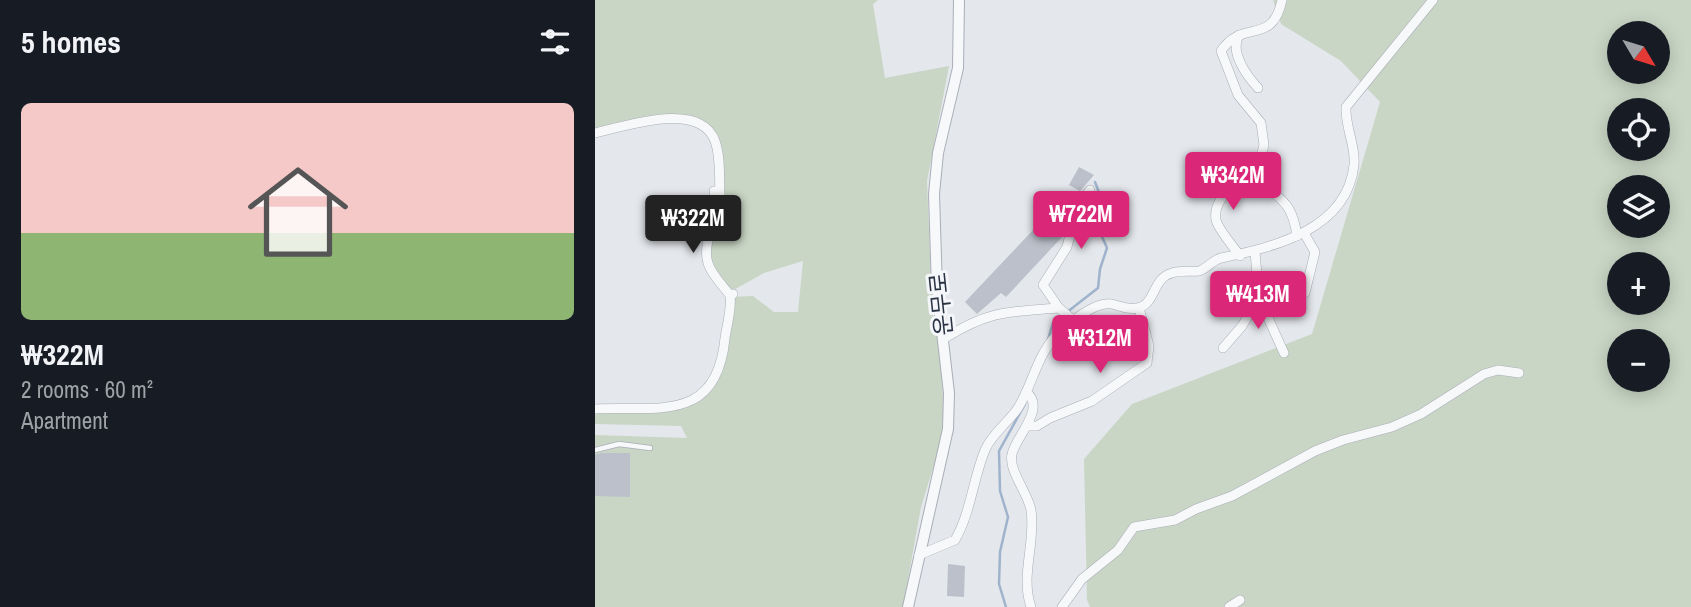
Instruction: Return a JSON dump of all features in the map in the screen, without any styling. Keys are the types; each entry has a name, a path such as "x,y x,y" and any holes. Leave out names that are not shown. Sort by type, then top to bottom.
{"street":[{"name":"운무로","path":"908,607 948,429 945,338 937,289 934,194 938,153 958,68 959,0"},
{"path":"1240,256 1217,222 1217,215 1233,183 1252,169 1261,156 1264,145 1261,122 1238,95 1221,51 1228,41 1239,35 1270,27 1278,18 1282,0"},
{"path":"919,555 955,540 985,450 994,433 1029,394 1045,346 1073,320 1104,305 1139,308 1148,303 1157,283 1164,276 1174,272 1203,270 1218,259 1255,252 1301,234 1338,206 1355,164 1345,121 1346,107 1433,0"},
{"path":"1239,35 1235,41 1237,51 1246,75 1258,88"},
{"path":"595,133 668,118 691,120 708,130 714,139 720,196"},
{"path":"1252,169 1259,180 1286,201 1301,234 1315,252 1305,293"},
{"path":"595,409 661,409 705,392 720,368 732,294 708,263 708,241 717,212 714,190 719,180"},
{"path":"1073,320 1059,308 1044,285 1067,247 1077,206 1090,190"},
{"path":"1255,252 1259,298 1284,353"},
{"path":"1223,348 1242,326 1259,298"},
{"path":"945,338 975,320 1004,312 1059,308"},
{"path":"1027,426 1037,426 1092,401 1147,363 1149,346 1139,308"},
{"path":"1062,607 1082,579 1118,550 1134,527 1175,520 1232,496 1315,452 1343,440 1392,427 1421,414 1484,374 1498,370 1519,373"},
{"path":"1029,394 1034,406 1027,426 1016,441 1011,459 1030,509 1033,531 1025,587 1031,607"},
{"path":"1229,607 1240,600"}],"lane":[{"path":"595,450 619,444 650,448"}],"green space":[{"path":"595,0 878,0 873,4 885,78 949,66 927,181 932,306 940,352 945,429 921,507 903,607 595,607 595,435 687,438 681,426 595,424 595,411 680,403 709,389 722,370 732,297 753,296 774,312 798,312 803,261 764,273 730,292 709,262 709,241 721,195 718,143 688,117 595,129"},
{"path":"1273,0 1691,0 1691,607 1090,607 1087,600 1084,459 1132,404 1312,334 1380,102 1341,61 1281,24"}],"building":[{"path":"1079,167 1094,175 1080,191 1069,185"},
{"path":"1051,211 1065,224 1063,236 1006,297 1001,293 977,314 965,302"},
{"path":"630,453 630,497 595,496 595,455"},
{"path":"948,564 965,566 964,597 947,596"}],"waterway":[{"path":"1048,339 1053,323 1098,288 1100,269 1107,248 1096,223 1100,195 1095,182"},
{"path":"1006,607 999,584 1000,552 1008,517 1000,491 999,451 1025,404"}]}
